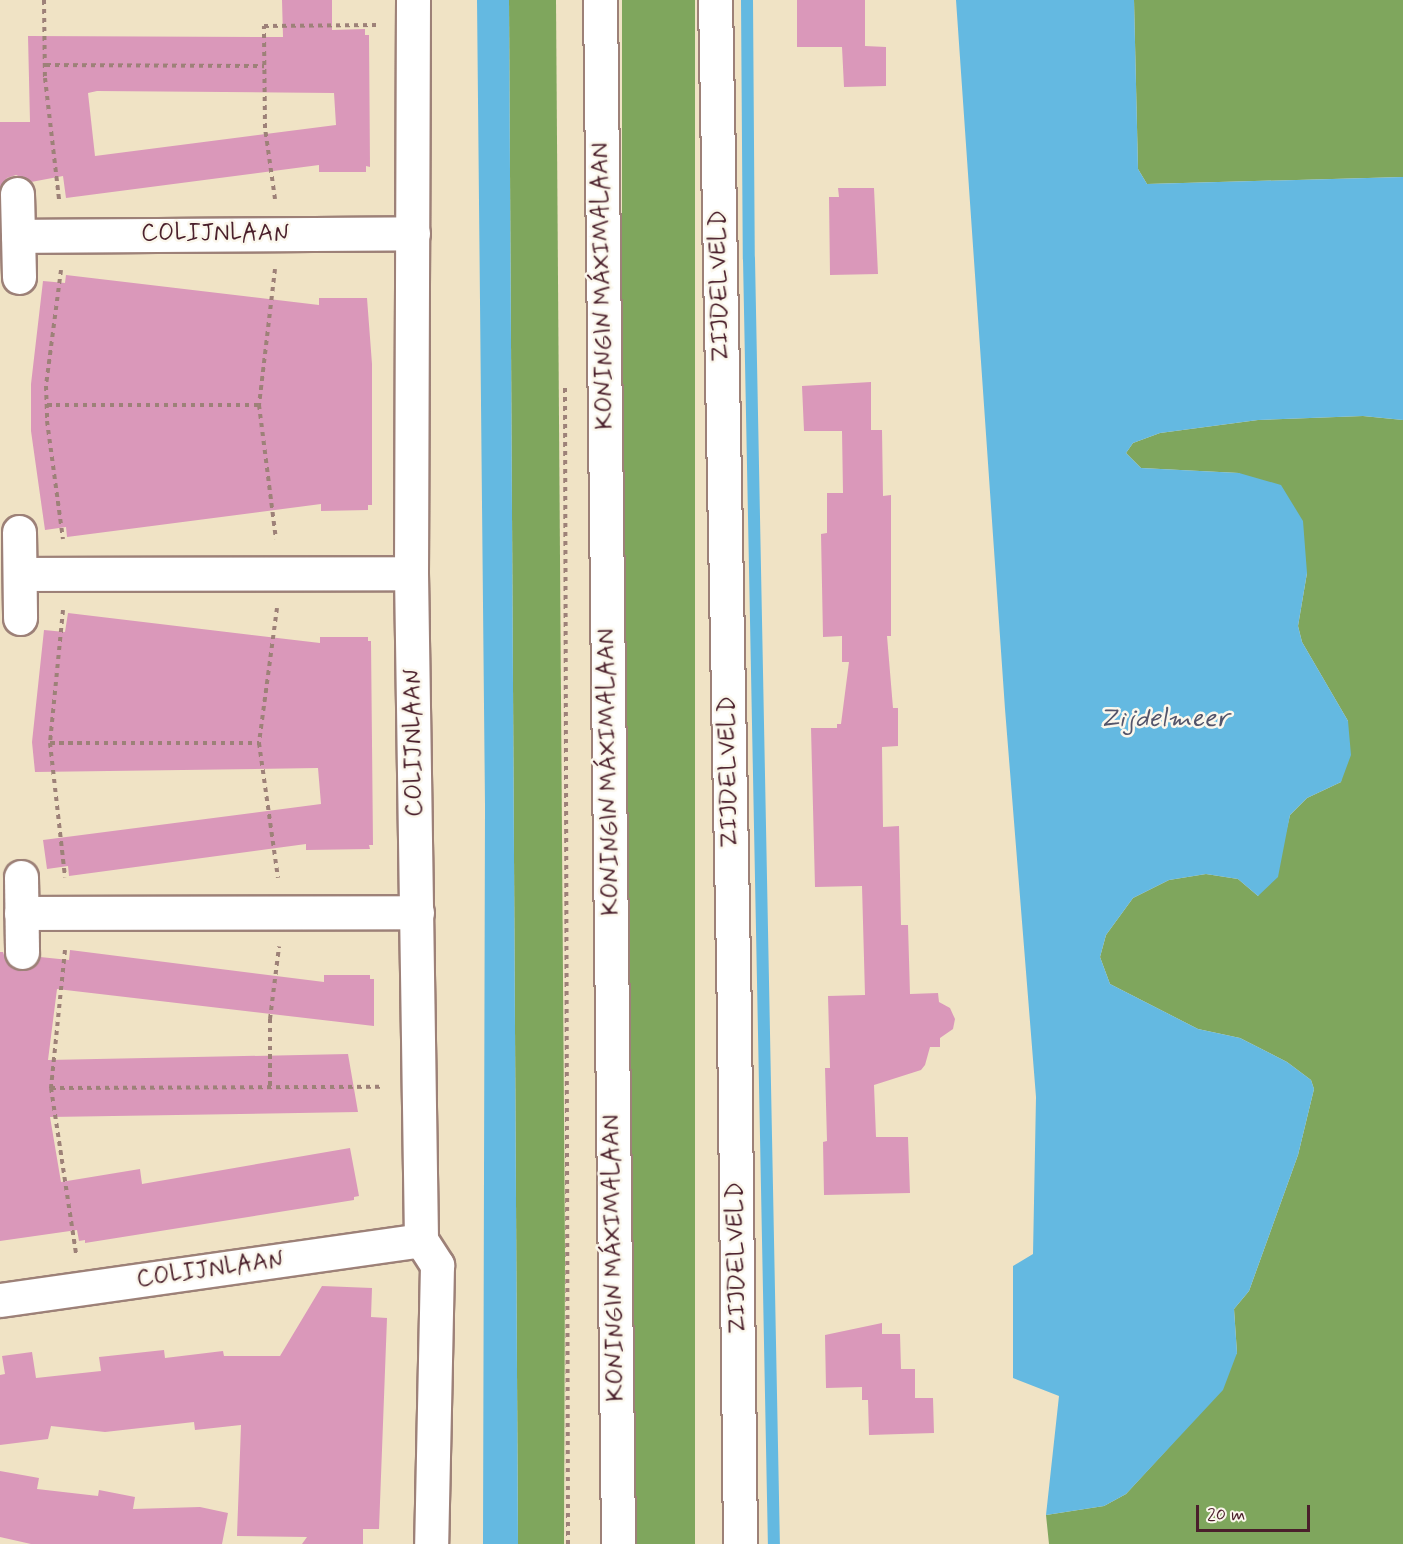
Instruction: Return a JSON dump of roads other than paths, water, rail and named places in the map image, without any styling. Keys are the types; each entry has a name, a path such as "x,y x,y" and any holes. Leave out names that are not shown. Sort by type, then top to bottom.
{"street":[{"name":"KONINGIN MÁXIMALAAN","path":"600,0 618,1544"},
{"name":"ZIJDELVELD","path":"715,0 734,1021 740,1544"},
{"name":"COLIJNLAAN","path":"0,1300 421,1240 411,573 413,12"},
{"path":"16,194 19,277"},
{"name":"COLIJNLAAN","path":"18,236 413,233"},
{"path":"19,532 20,618"},
{"path":"20,574 411,573"},
{"path":"21,877 22,952"},
{"path":"21,913 417,912"},
{"path":"421,1240 437,1265 431,1544"}],"water":[{"path":"477,0 509,0 518,1544 483,1544 485,806"},
{"name":"Zijdelmeer","path":"956,0 1134,0 1138,169 1147,184 1403,177 1403,420 1363,416 1258,420 1160,433 1133,443 1126,453 1141,468 1239,473 1281,485 1303,521 1307,573 1298,626 1302,642 1348,721 1351,755 1341,782 1307,798 1290,815 1278,877 1258,896 1238,879 1206,874 1169,880 1133,898 1106,935 1100,957 1110,984 1198,1029 1240,1038 1287,1062 1311,1080 1314,1089 1298,1155 1249,1291 1234,1309 1237,1353 1223,1390 1126,1494 1104,1506 1046,1515 1059,1396 1013,1378 1013,1266 1033,1254 1036,1097 1005,709"}],"waterway":[{"path":"747,0 749,259 774,1544"}]}
